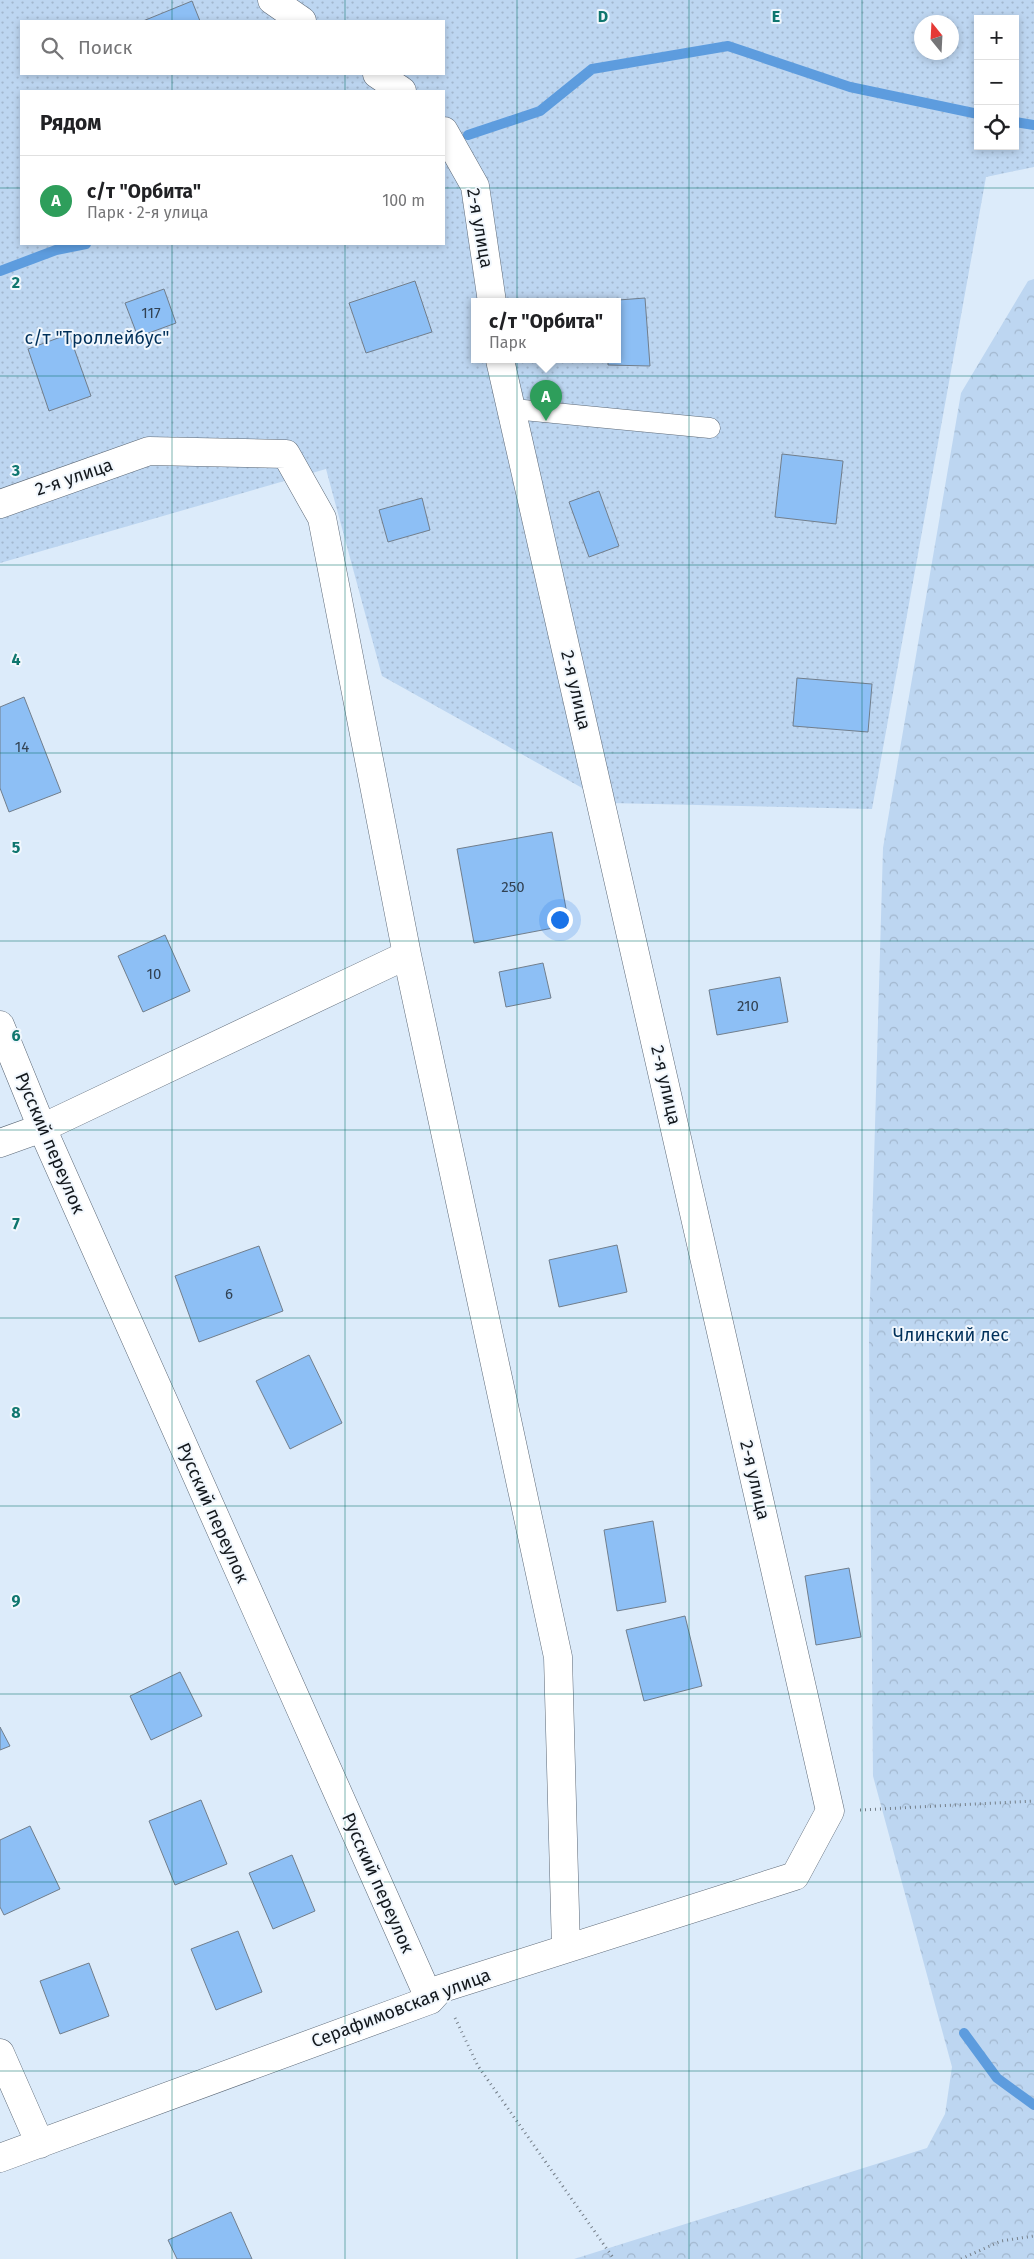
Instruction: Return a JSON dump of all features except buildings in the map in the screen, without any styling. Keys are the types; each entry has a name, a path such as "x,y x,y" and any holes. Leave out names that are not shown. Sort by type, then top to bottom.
{"street":[{"path":"272,0 301,20"},
{"path":"378,75 401,90"},
{"name":"2-я улица","path":"445,134 475,186 491,298"},
{"name":"2-я улица","path":"500,363 502,375 513,409 830,1811"},
{"name":"2-я улица","path":"0,504 149,451 286,454 322,518 407,955"},
{"path":"0,1143 42,1128 407,955 558,1657 566,1948"},
{"name":"Русский переулок","path":"0,1025 42,1128 435,1994"},
{"name":"Серафимовская улица","path":"0,2158 435,1994 566,1948 795,1876 830,1811"},
{"path":"0,2053 40,2144"}],"lane":[{"path":"513,409 710,428"}],"path":[{"path":"830,1811 1034,1801"},
{"path":"435,1994 478,2066 614,2259"},
{"path":"962,2259 1001,2241 1034,2236"}],"green space":[{"name":"с/т \"Троллейбус\"","path":"0,0 1034,0 1034,167 986,177 872,809 609,803 382,676 326,469 0,563"},
{"name":"Члинский лес","path":"1034,279 1034,2259 574,2259 927,2148 945,2114 952,2067 873,1776 869,1334 883,848 961,393 1028,281"}],"waterway":[{"path":"468,135 540,111 592,69 728,46 850,87 974,113"},
{"path":"1019,123 1034,125"},
{"path":"0,271 56,250 81,245"},
{"path":"964,2033 997,2078 1034,2105"}],"place":[{"name":"с/т \"Орбита\"","path":"546,421"}]}
